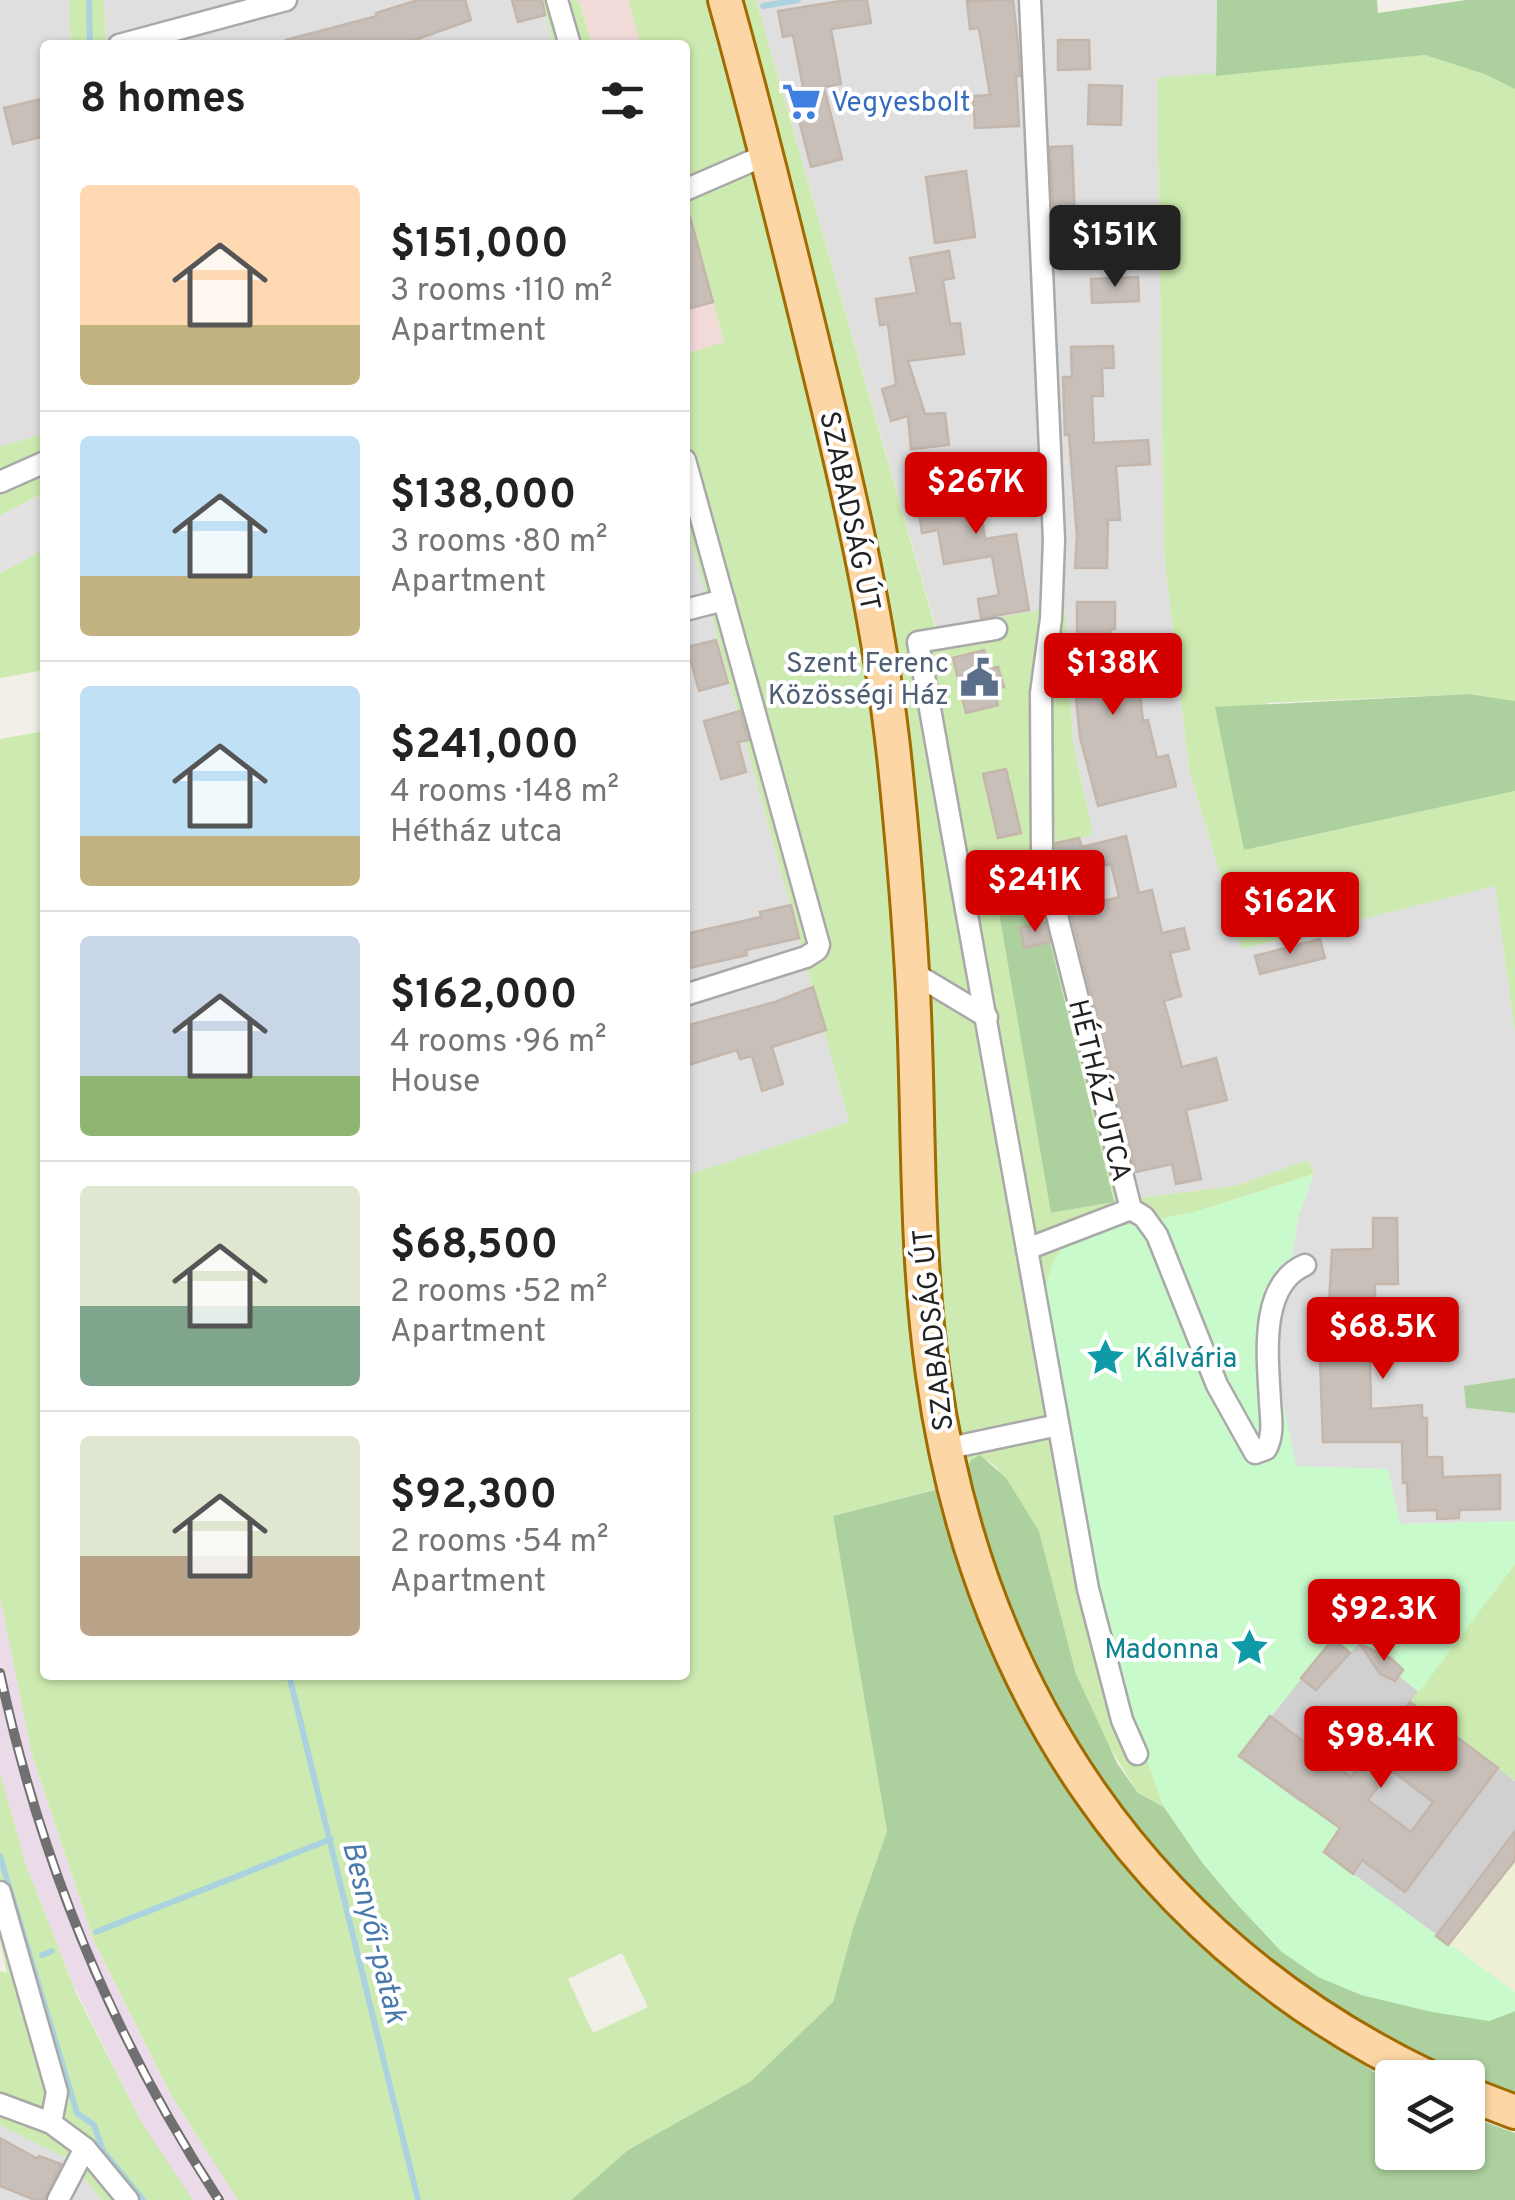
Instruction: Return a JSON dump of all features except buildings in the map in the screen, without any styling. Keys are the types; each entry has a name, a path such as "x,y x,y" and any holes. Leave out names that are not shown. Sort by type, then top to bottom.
{"main road":[{"name":"SZABADSÁG ÚT","path":"725,0 768,154 860,538 895,766 912,972 920,1237 931,1360 945,1449 968,1540 1020,1672 1086,1788 1164,1887 1290,1996 1395,2060"},
{"path":"1485,2101 1515,2112"}],"street":[{"path":"138,40 286,0"},
{"path":"557,0 569,40"},
{"name":"HÉTHÁZ UTCA","path":"1030,0 1054,540 1051,618 1041,693 1042,856 1131,1209"},
{"path":"690,188 768,154"},
{"path":"0,482 40,464"},
{"path":"690,478 818,950 690,993"},
{"path":"690,609 724,600"},
{"path":"996,629 918,642 1088,1589 1122,1720 1137,1754"},
{"path":"912,972 987,1016"},
{"path":"1026,1249 1131,1209 1144,1217 1157,1236 1218,1385 1255,1454 1266,1449 1272,1435 1272,1302 1279,1286 1305,1265"},
{"name":"SZABADSÁG ÚT","path":"945,1449 1058,1425"},
{"path":"0,1892 57,2092 51,2124"},
{"path":"0,2104 51,2124 85,2148 128,2200"},
{"path":"58,2200 85,2148"}],"shaded area":[{"path":"0,0 69,0 71,40 40,40 40,435 0,447"},
{"path":"104,0 542,0 553,40 106,40"},
{"path":"576,0 628,0 640,40 591,40 581,4"},
{"path":"756,0 1217,0 1216,76 1157,79 1164,553 1189,769 1242,949 1495,885 1515,1033 1515,1378 1465,1386 1467,1408 1515,1413 1515,1521 1400,1524 1388,1469 1296,1467 1280,1389 1280,1299 1272,1283 1292,1257 1298,1217 1314,1174 1308,1160 1235,1186 1138,1198 1047,852 1093,834 1073,742 1065,606 937,631"},
{"path":"693,228 724,343 690,353"},
{"path":"40,495 40,552 0,573 0,516"},
{"path":"690,536 849,1122 690,1174"},
{"path":"0,1597 32,1755 94,1941 171,2095 238,2200 193,2200 142,2123 73,1984 26,1865 0,1772"},
{"path":"1333,1639 1358,1643 1419,1692 1411,1702 1515,1781 1515,1860 1448,1945 1324,1852 1340,1828 1239,1757"},
{"path":"0,2125 69,2159 102,2200 0,2200"}],"green space":[{"path":"69,0 104,0 106,40 71,40"},
{"path":"542,0 576,0 591,40 553,40"},
{"path":"628,0 756,0 936,630 1065,605 1073,742 1093,834 1048,851 1138,1198 1235,1186 1308,1160 1314,1174 1195,1212 1099,1231 1116,1676 1164,1807 1138,1793 1101,1733 1076,1674 1039,1531 996,1467 987,1460 966,1481 833,1516 887,1831 853,1928 833,2002 751,2081 628,2150 571,2200 238,2200 171,2095 94,1941 32,1755 0,1597 0,739 40,732 40,1680 690,1680 690,1174 849,1122 690,536 690,352 724,342 693,229 690,230 690,40 640,40","holes":["1029,861 1114,1202 1051,1213","622,1953 648,2007 593,2033 568,1979"]},
{"path":"1217,0 1377,0 1378,13 1466,0 1515,0 1515,89 1484,74 1425,55 1216,76"},
{"path":"1425,55 1484,74 1515,89 1515,701 1469,694 1267,703 1244,850 1515,791 1515,1033 1495,886 1242,949 1189,769 1164,553 1157,78"},
{"path":"40,435 40,495 0,516 0,447"},
{"path":"40,552 40,671 0,678 0,573"},
{"path":"1469,694 1515,701 1515,791 1244,850 1215,707"},
{"path":"1030,861 1114,1202 1051,1213 991,866"},
{"path":"1314,1174 1298,1217 1292,1257 1281,1275 1280,1389 1296,1466 1388,1469 1400,1524 1515,1521 1515,1564 1419,1692 1359,1643 1350,1653 1333,1639 1239,1757 1340,1827 1325,1853 1515,1992 1515,2011 1489,2021 1361,1995 1318,1977 1282,1952 1237,1904 1164,1807 1116,1676 1098,1596 1045,1289 1053,1261 1063,1247 1099,1231 1195,1212"},
{"path":"1515,1378 1515,1413 1466,1408 1464,1386"},
{"path":"980,1455 1006,1478 1039,1531 1076,1674 1117,1763 1138,1793 1164,1807 1202,1862 1282,1952 1489,2021 1515,2011 1515,2101 1485,2088 1485,2060 1413,2057 1268,1965 1121,1820 1021,1646 966,1474 971,1460"},
{"path":"938,1489 958,1555 1007,1680 1073,1797 1112,1851 1157,1902 1229,1969 1296,2020 1375,2072 1375,2170 1485,2170 1485,2122 1515,2133 1515,2200 571,2200 628,2150 751,2081 833,2002 853,1928 887,1831 833,1516"},
{"path":"1515,1564 1515,1781 1410,1702"},
{"path":"0,1772 26,1865 77,1995 142,2123 193,2200 102,2200 69,2159 0,2125 0,1971 7,1973 0,1940"},
{"path":"1515,1860 1515,1992 1449,1944"}],"waterway":[{"name":"Besnyői-patak","path":"89,0 90,40"},
{"path":"763,6 798,0"},
{"name":"Besnyői-patak","path":"290,1680 418,2200"},
{"path":"96,1932 331,1839"},
{"path":"0,1856 77,2113 94,2125 103,2151 143,2200"},
{"path":"42,1955 52,1951"}],"railway":[{"path":"0,1673 36,1812 85,1947 146,2077 219,2200"}],"place":[{"name":"Vegyesbolt","path":"801,101"},
{"name":"Szent Ferenc Közösségi Ház","path":"979,678"},
{"name":"Kálvária","path":"1105,1357"},
{"name":"Madonna","path":"1249,1648"}]}
